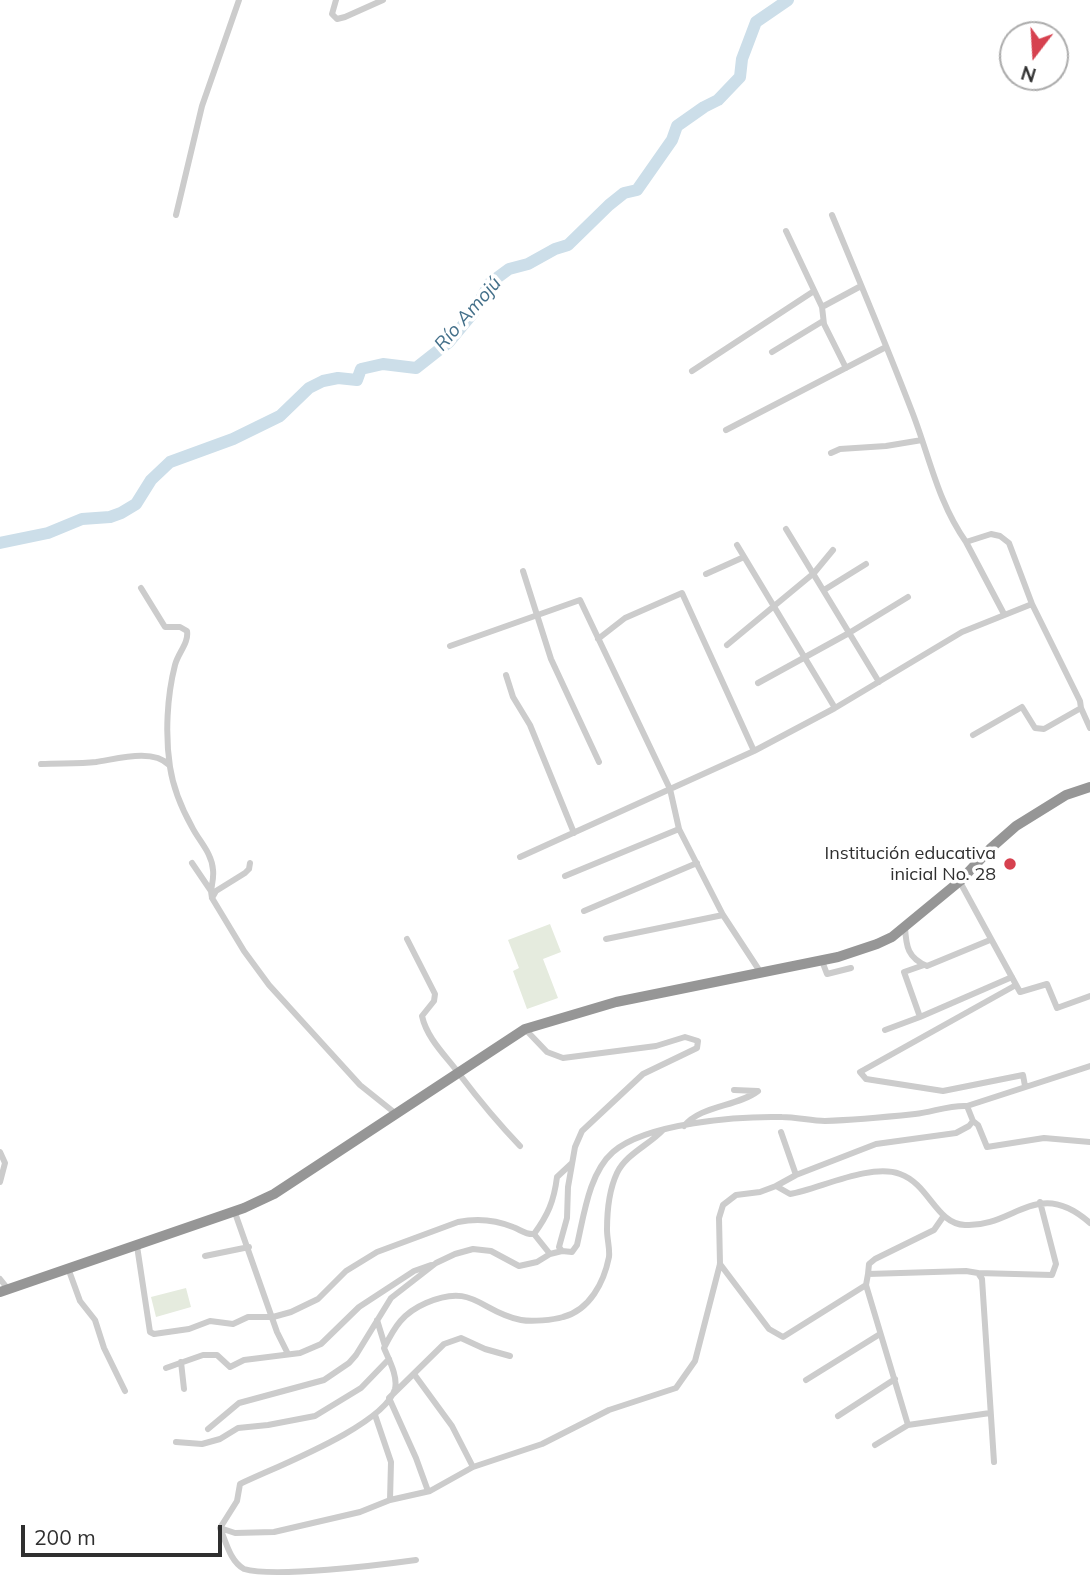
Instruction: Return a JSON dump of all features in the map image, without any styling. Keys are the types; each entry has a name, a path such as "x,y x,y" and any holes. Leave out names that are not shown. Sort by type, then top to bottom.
{"highway":[{"path":"4,1291 274,1194 525,1029 605,1005 822,961 877,944 905,927 960,881 991,848 1017,826 1066,795 1090,787"}],"street":[{"path":"176,215 202,106 239,0"},
{"path":"336,0 332,14 337,19 383,0"},
{"path":"832,215 886,347 941,496 1004,614"},
{"path":"786,231 822,307 823,321 846,368"},
{"path":"822,307 861,286"},
{"path":"692,371 814,291"},
{"path":"772,352 823,321"},
{"path":"726,429 886,347"},
{"path":"831,453 840,449 922,440"},
{"path":"786,529 879,682"},
{"path":"966,541 990,534 1000,536 1009,543 1032,604 1080,701 1090,728"},
{"path":"737,545 835,708"},
{"path":"727,645 814,573 833,550"},
{"path":"706,574 744,557"},
{"path":"824,590 866,564"},
{"path":"523,571 551,659 599,762"},
{"path":"141,588 165,627 180,627 187,631 188,638 178,653 172,677 168,722 169,765 173,785 211,860 211,894"},
{"path":"598,639 625,618 682,593 754,751"},
{"path":"758,683 849,634 908,597"},
{"path":"450,646 580,600 670,789 679,829 723,915 761,973"},
{"path":"520,857 754,751 835,708 962,632 1032,604"},
{"path":"506,675 513,697 530,725 574,832"},
{"path":"973,735 1022,708 1035,728 1044,729 1081,708"},
{"path":"41,764 151,756 163,758 169,765"},
{"path":"565,876 679,829"},
{"path":"192,863 244,951 269,985 360,1084 395,1113"},
{"path":"211,894 245,873 250,863"},
{"path":"584,911 696,863"},
{"path":"960,881 1020,992 1047,984 1057,1009 1090,996"},
{"path":"606,939 723,915"},
{"path":"905,927 907,950 924,965"},
{"path":"407,939 435,995 434,1001 423,1014 423,1021 447,1060 482,1105 520,1146"},
{"path":"920,1017 904,972 931,965 990,940"},
{"path":"822,961 827,974 851,968"},
{"path":"885,1030 1012,977"},
{"path":"1016,985 860,1072 866,1079 943,1091 1023,1074 1025,1086"},
{"path":"525,1029 547,1052 563,1058 656,1046 685,1037 698,1041 697,1048 643,1074 582,1131 572,1163 566,1218 559,1247 562,1251"},
{"path":"166,1368 203,1355 216,1356 230,1367 244,1360 300,1353 321,1343 359,1307 414,1271 455,1254 473,1249 491,1251 519,1266 537,1262 550,1254 572,1252 578,1245 598,1170 613,1152 638,1136 664,1128 783,1117 823,1121 916,1114 956,1105 967,1106 1090,1066"},
{"path":"684,1126 701,1114 738,1102 758,1091 734,1090"},
{"path":"967,1106 972,1121 978,1125 988,1147 1044,1138 1090,1142"},
{"path":"220,1528 235,1533 274,1532 428,1492 472,1466 542,1444 609,1410 676,1388 695,1361 720,1264 719,1218 723,1205 736,1195 760,1192 876,1144 956,1133 969,1126 972,1121"},
{"path":"384,1348 394,1327 411,1309 443,1295 477,1300 522,1320 565,1317 592,1300 609,1255 609,1207 616,1175 622,1164 664,1128"},
{"path":"781,1132 796,1175"},
{"path":"0,1152 5,1163 0,1182"},
{"path":"534,1234 550,1212 555,1198 557,1177 572,1163"},
{"path":"776,1185 790,1194 838,1179 882,1171 900,1174 924,1189 943,1217 962,1225 986,1223 1040,1202 1061,1205 1090,1223"},
{"path":"869,1274 966,1272 1052,1275 1056,1264 1040,1202"},
{"path":"234,1210 279,1338 288,1354"},
{"path":"908,1425 866,1285 869,1264 934,1230 943,1217"},
{"path":"137,1245 150,1332 154,1334 189,1329 210,1321 233,1324 248,1317 273,1317 290,1312 318,1299 346,1271 377,1252 458,1222 496,1221 534,1234"},
{"path":"534,1234 550,1254"},
{"path":"205,1256 249,1247"},
{"path":"208,1429 239,1403 324,1380 356,1355 391,1298 436,1263"},
{"path":"720,1264 769,1329 783,1337 866,1285"},
{"path":"68,1268 80,1301 95,1320 104,1348 125,1391"},
{"path":"978,1273 982,1279 995,1462"},
{"path":"0,1279 4,1291"},
{"path":"220,1528 237,1501 240,1484 323,1446 375,1415 389,1398 395,1390 395,1377 377,1319"},
{"path":"806,1380 880,1334"},
{"path":"389,1398 444,1344 461,1338 510,1356"},
{"path":"176,1442 202,1444 220,1439 238,1428 315,1416 361,1388 389,1359"},
{"path":"181,1362 184,1389"},
{"path":"414,1374 452,1426 472,1466"},
{"path":"838,1416 895,1379"},
{"path":"389,1398 428,1492"},
{"path":"875,1446 908,1425 990,1413"},
{"path":"375,1415 391,1462 390,1500"},
{"path":"220,1528 231,1555 244,1569 271,1574 326,1573 415,1560"}],"shaded area":[{"path":"550,924 561,952 543,959 558,998 527,1009 513,971 519,968 508,940"},
{"path":"186,1288 191,1307 156,1317 151,1297"}],"waterway":[{"name":"Río Amojú","path":"0,543 48,533 82,519 110,517 121,513 136,504 151,480 170,462 233,439 280,416 309,388 323,381 338,378 357,380 361,369 383,364 416,368 449,342 473,313 490,283 509,269 528,264 568,245 624,193 637,190 672,140 677,126 718,100 740,77 742,59 756,22 788,0"}],"place":[{"name":"Institución educativa inicial No. 28","path":"1010,864"}]}
